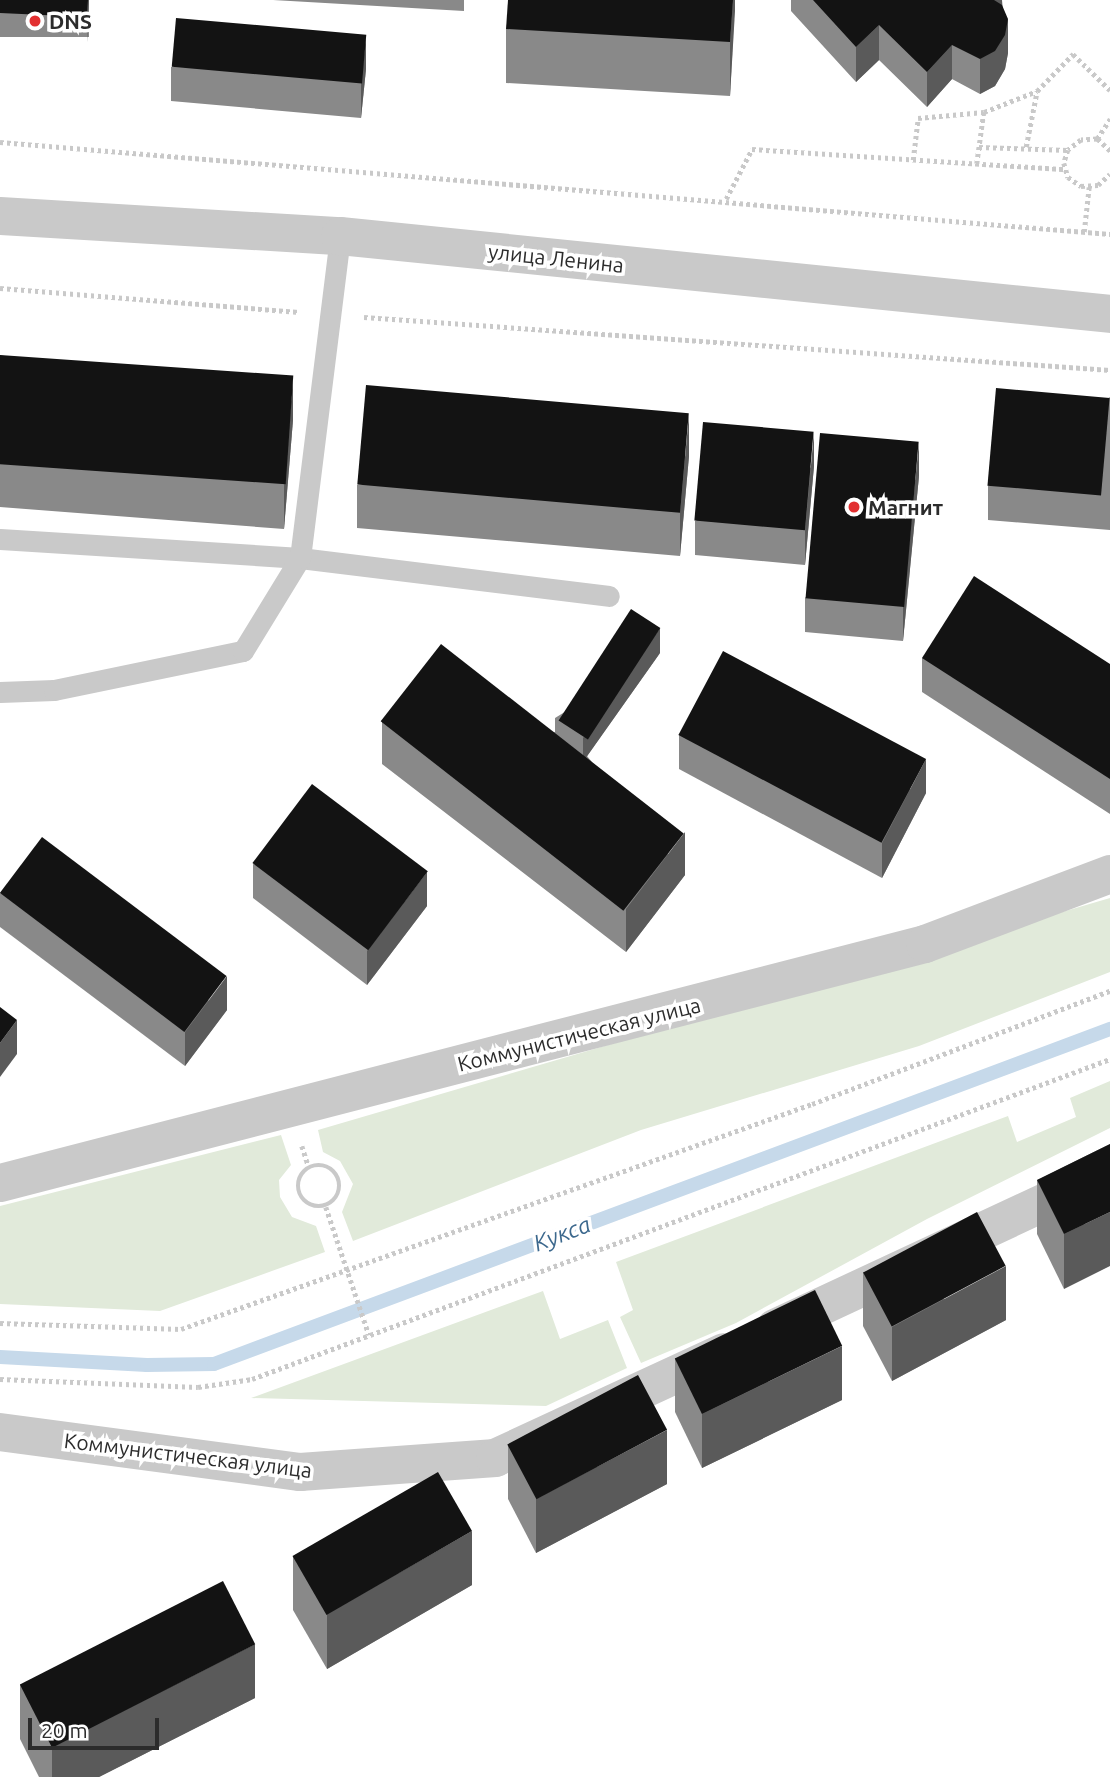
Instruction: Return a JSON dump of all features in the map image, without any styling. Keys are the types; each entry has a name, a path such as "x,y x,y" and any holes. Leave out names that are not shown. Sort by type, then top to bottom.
{"street":[{"name":"улица Ленина","path":"0,216 340,236 1110,314"},
{"name":"Коммунистическая улица","path":"0,1183 925,944 1110,874"},
{"name":"Коммунистическая улица","path":"0,1432 300,1472 495,1458 1110,1172"}],"lane":[{"path":"0,692 54,690 243,652 300,558 340,236"},
{"path":"0,539 300,558 608,596"}],"path":[{"path":"913,159 918,118 984,112 1037,91 1073,54 1110,90"},
{"path":"1026,147 1037,91"},
{"path":"977,164 984,112"},
{"path":"1097,139 1110,118"},
{"path":"1110,151 1097,139 1081,139 1068,150 1065,169 1074,182 1088,187 1098,185 1110,174"},
{"path":"0,142 726,200 1110,234"},
{"path":"979,147 1068,150"},
{"path":"726,200 752,149 1065,169"},
{"path":"1084,232 1088,187"},
{"path":"0,288 331,315 1110,370"},
{"path":"0,1323 181,1329 812,1104 1110,991"},
{"path":"0,1379 198,1387 252,1378 1110,1059"},
{"path":"320,1164 331,1169 339,1178 341,1189 336,1200 326,1206 315,1207 299,1195 298,1184 309,1167 320,1164"},
{"path":"326,1206 369,1335"}],"green space":[{"path":"1110,898 1110,972 919,1046 641,1130 353,1241 342,1212 353,1184 340,1161 323,1152 318,1130"},
{"path":"1110,1081 1110,1128 927,1219 736,1323 641,1363 620,1317 633,1310 616,1262 1008,1116 1017,1142 1076,1117 1070,1098"},
{"path":"281,1135 291,1165 279,1180 280,1197 292,1217 316,1226 325,1252 160,1311 0,1304 0,1206"},
{"path":"543,1291 560,1339 608,1320 627,1368 546,1406 251,1398"}],"building":[{"path":"0,0 88,0 87,17 0,13"},
{"path":"508,0 733,0 730,42 506,29"},
{"path":"813,0 994,0 1002,5 1008,19 1005,35 995,51 980,59 952,45 927,72 879,25 856,47"},
{"path":"176,18 366,35 362,83 172,67"},
{"path":"0,355 293,376 286,484 0,464"},
{"path":"366,385 689,413 680,513 357,485"},
{"path":"996,388 1110,398 1101,496 987,486"},
{"path":"703,422 814,432 805,530 694,521"},
{"path":"820,433 919,442 904,607 806,598"},
{"path":"974,576 1110,664 1110,779 922,658"},
{"path":"631,609 660,628 588,740 559,721"},
{"path":"441,644 684,834 623,911 381,721"},
{"path":"723,651 926,759 881,843 678,735"},
{"path":"312,784 428,871 368,950 252,863"},
{"path":"42,837 226,976 184,1032 0,893"},
{"path":"0,1007 17,1020 0,1043"},
{"path":"1110,1144 1110,1212 1064,1234 1037,1180"},
{"path":"977,1212 1006,1266 892,1326 863,1273"},
{"path":"815,1290 842,1346 702,1414 675,1358"},
{"path":"638,1375 667,1430 536,1499 507,1444"},
{"path":"438,1472 472,1531 327,1615 293,1556"},
{"path":"223,1581 255,1644 52,1748 20,1685"}],"waterway":[{"name":"Кукса","path":"0,1357 147,1365 214,1364 1110,1029"}],"place":[{"name":"DNS","path":"35,21"},
{"name":"Магнит","path":"854,507"}]}
